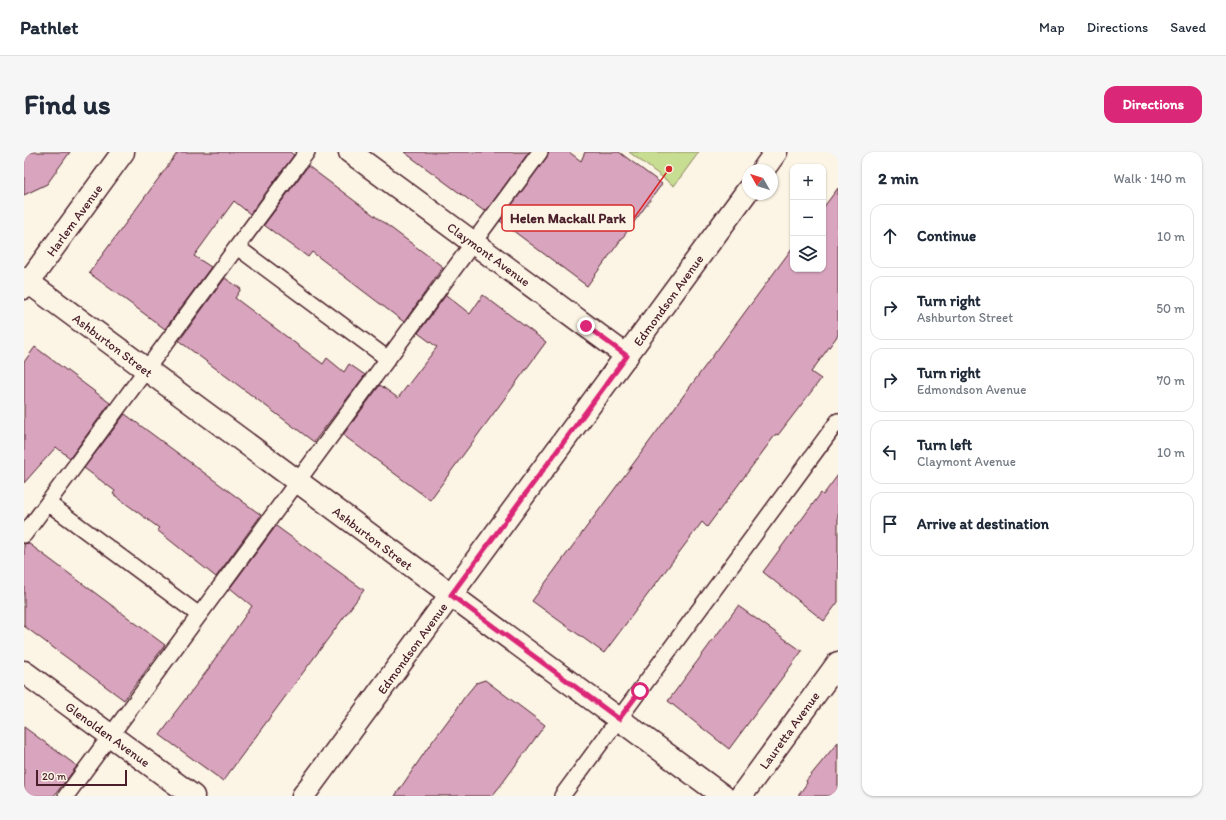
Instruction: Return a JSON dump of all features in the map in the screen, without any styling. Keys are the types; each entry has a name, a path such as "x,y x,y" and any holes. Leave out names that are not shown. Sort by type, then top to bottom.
{"street":[{"name":"Harlem Avenue","path":"25,283 123,152"},
{"name":"Claymont Avenue","path":"350,152 627,356"},
{"path":"767,164 776,152"},
{"name":"Edmondson Avenue","path":"303,796 742,198"},
{"name":"Ashburton Street","path":"25,283 146,369 723,796"},
{"name":"Lauretta Avenue","path":"740,796 838,663"},
{"name":"Glenolden Avenue","path":"24,672 193,796"}],"lane":[{"path":"24,535 307,152"},
{"path":"66,796 540,152"},
{"path":"237,247 388,359"},
{"path":"562,796 838,421"},
{"path":"48,503 199,615"}],"green space":[{"path":"629,152 699,152 674,186"}],"building":[{"path":"24,152 70,152 47,184 24,195"},
{"path":"178,152 290,152 294,155 250,214 234,201 194,256 211,267 165,329 89,273"},
{"path":"404,152 529,152 486,211 484,211"},
{"path":"549,152 569,152 581,161 585,152 619,152 662,184 587,286 500,221 547,157"},
{"path":"308,166 443,267 404,322 312,252 308,257 264,225"},
{"path":"838,188 838,335 811,372 821,379 778,435 776,434 707,527 702,522 604,653 532,601 790,251 790,272 826,272 826,204"},
{"path":"225,278 241,289 235,298 323,364 327,358 344,372 349,364 365,375 314,442 179,341"},
{"path":"446,295 470,314 483,295 546,342 430,500 343,435 380,385 398,398 437,347 418,333"},
{"path":"35,347 110,403 70,458 56,447 24,483 24,362"},
{"path":"125,414 261,515 216,577 157,530 159,528 113,494 115,491 84,468"},
{"path":"838,475 838,602 824,621 763,572 821,493 823,495"},
{"path":"276,526 364,590 223,781 160,735 174,716 173,715 210,667 252,606 230,588"},
{"path":"28,543 165,645 124,700 24,626 24,544"},
{"path":"738,606 802,651 729,749 668,701"},
{"path":"485,680 545,725 501,785 492,796 395,796 463,699 476,683"},
{"path":"24,727 77,766 54,796 24,796"},
{"path":"838,742 838,796 798,796 807,783 806,781"}],"place":[{"name":"Helen Mackall Park","path":"669,169"}],"route":[{"path":"586,326 627,356 451,595 619,719 640,691"}]}
